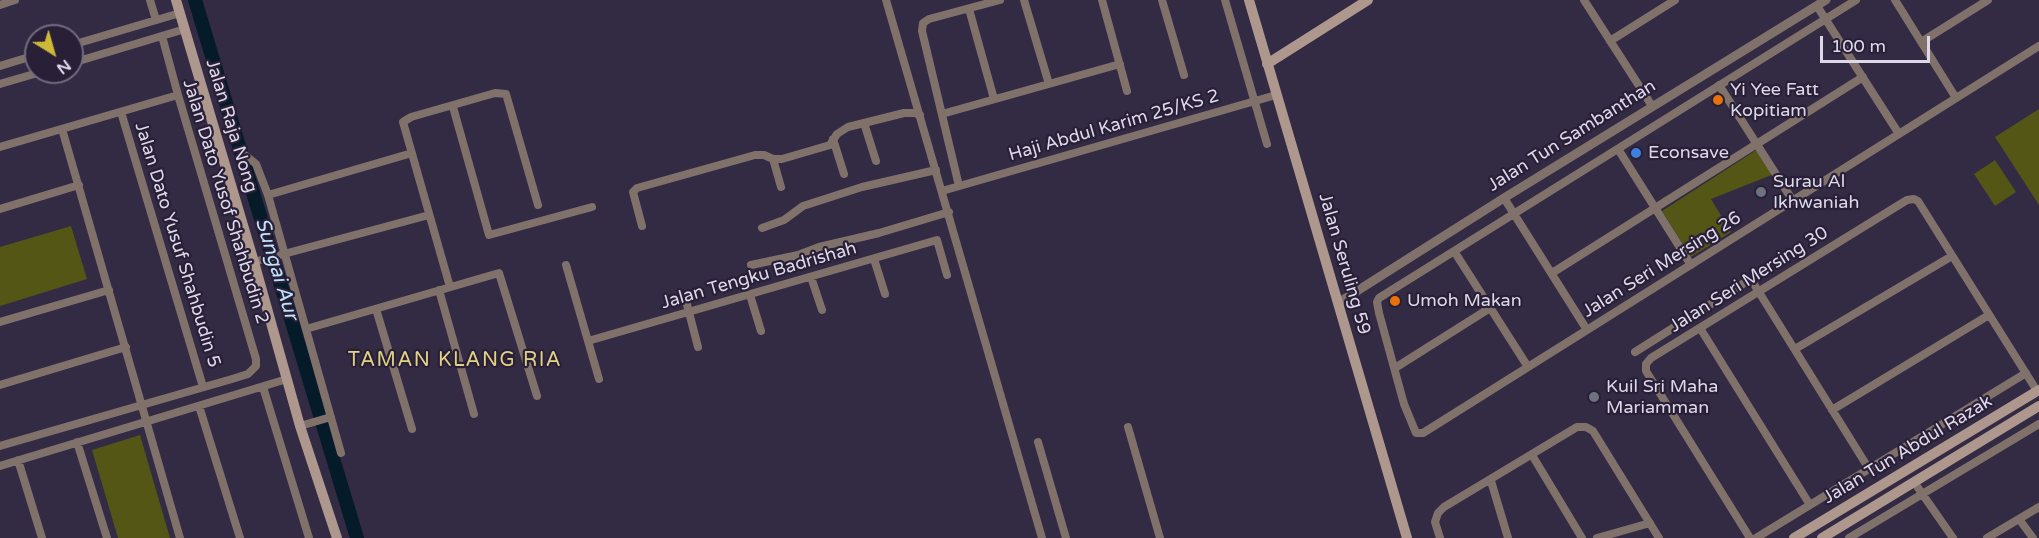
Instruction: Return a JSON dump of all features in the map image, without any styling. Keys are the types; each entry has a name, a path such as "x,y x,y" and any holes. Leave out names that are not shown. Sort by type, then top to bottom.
{"main road":[{"name":"Jalan Raja Nong","path":"176,0 300,426 337,538"},
{"name":"Jalan Seruling 59","path":"1249,0 1407,538"},
{"path":"1267,64 1364,1"},
{"name":"Jalan Tun Abdul Razak","path":"1794,538 2038,390"},
{"name":"Jalan Tun Abdul Razak","path":"1822,538 2039,406"},
{"path":"1970,432 1976,435 1996,431"}],"street":[{"path":"0,4 15,0"},
{"path":"150,0 156,20"},
{"path":"886,0 1042,538"},
{"path":"960,186 922,31 923,23 929,19 999,0"},
{"path":"1024,0 1049,84"},
{"path":"1102,0 1127,91"},
{"path":"1161,0 1184,75"},
{"path":"1225,0 1267,144"},
{"path":"1584,0 1652,106"},
{"path":"1610,42 1675,0"},
{"name":"Jalan Tun Sambanthan","path":"1338,303 1509,206 1652,106 1821,12 1826,0"},
{"path":"1490,308 1395,368 1377,302 1378,298 1454,251 1509,206 1618,149 1719,85 1821,12 1856,0"},
{"path":"1895,0 1956,98"},
{"path":"1921,42 1988,0"},
{"path":"969,9 994,99"},
{"path":"1821,12 1899,134"},
{"path":"84,41 180,13"},
{"path":"84,59 185,29"},
{"name":"Jalan Dato Yusof Shahbudin 2","path":"162,36 256,359 256,366 248,374 203,387"},
{"name":"Jalan Seri Mersing 26","path":"1395,368 1413,429 1416,433 1423,433 2039,46"},
{"path":"0,66 24,59"},
{"path":"942,114 1120,64"},
{"path":"0,84 24,77"},
{"path":"1552,273 1863,77"},
{"path":"1719,85 1793,201"},
{"path":"450,287 403,122 411,117 495,93 507,94 538,205"},
{"path":"0,147 178,95"},
{"name":"Haji Abdul Karim 25/KS 2","path":"942,191 1276,95"},
{"path":"453,106 489,235 592,207"},
{"name":"Jalan Dato Yusuf Shahbudin 5","path":"121,112 203,387"},
{"path":"642,226 633,192 637,188 755,155 782,159 831,145 837,134 848,127 904,113 914,112 920,115"},
{"path":"864,123 876,161"},
{"path":"62,129 180,538"},
{"path":"833,139 844,174"},
{"path":"1618,149 1691,265"},
{"path":"268,195 412,153"},
{"path":"245,155 256,164 268,195 306,329 324,419 341,453"},
{"path":"773,159 780,188"},
{"path":"762,228 784,220 803,206 813,202 862,187 936,170"},
{"path":"0,209 79,186"},
{"name":"Jalan Seri Mersing 30","path":"1750,538 1645,368 1651,358 1911,198 1918,201 2038,390"},
{"path":"1509,206 1587,330"},
{"path":"751,265 798,255 819,247 879,233 949,212"},
{"path":"254,262 429,215"},
{"name":"Jalan Tengku Badrishah","path":"588,341 937,240 947,275"},
{"path":"1454,251 1528,367"},
{"path":"1795,349 1952,256"},
{"path":"874,259 885,294"},
{"path":"566,266 599,380"},
{"path":"306,329 499,273 537,396"},
{"path":"811,277 822,310"},
{"path":"1635,352 1749,280 1755,283 1760,290 1869,469"},
{"path":"0,322 109,290"},
{"path":"439,290 474,414"},
{"path":"750,295 760,331"},
{"path":"685,297 698,347"},
{"path":"376,309 412,429"},
{"path":"1832,410 1989,315"},
{"path":"1700,328 1810,505"},
{"path":"0,385 126,347"},
{"path":"1756,538 2026,373"},
{"path":"0,466 287,380"},
{"path":"0,446 203,387"},
{"path":"263,387 309,538"},
{"path":"199,406 240,538"},
{"path":"300,426 324,419"},
{"path":"1849,538 2039,424"},
{"path":"1128,427 1160,538"},
{"path":"1440,538 1435,522 1438,513 1444,507 1491,481 1577,427 1586,427 1593,431 1659,538"},
{"path":"77,442 107,538"},
{"path":"1038,442 1066,538"},
{"path":"1532,455 1582,538"},
{"path":"18,460 42,538"},
{"path":"1491,481 1508,538"},
{"path":"1914,482 1953,538"},
{"path":"1987,538 2039,507"},
{"path":"2019,519 2033,538"},
{"path":"1597,538 1650,523"},
{"path":"1863,530 1869,538"}],"shaded area":[{"path":"2039,109 2039,205 1995,137"},
{"path":"1758,149 1774,174 1711,199 1731,232 1691,257 1662,211"},
{"path":"1995,160 2016,192 1995,206 1974,174"},
{"path":"71,226 87,279 0,306 0,247"},
{"path":"140,435 170,538 118,538 92,450"}],"waterway":[{"name":"Sungai Aur","path":"195,0 357,538"}],"place":[{"name":"Yi Yee Fatt Kopitiam","path":"1718,100"},
{"name":"Econsave","path":"1636,153"},
{"name":"Surau Al Ikhwaniah","path":"1761,192"},
{"name":"Umoh Makan","path":"1395,301"},
{"name":"Kuil Sri Maha Mariamman","path":"1594,397"}],"district":[{"name":"TAMAN KLANG RIA","path":"455,361"}]}
